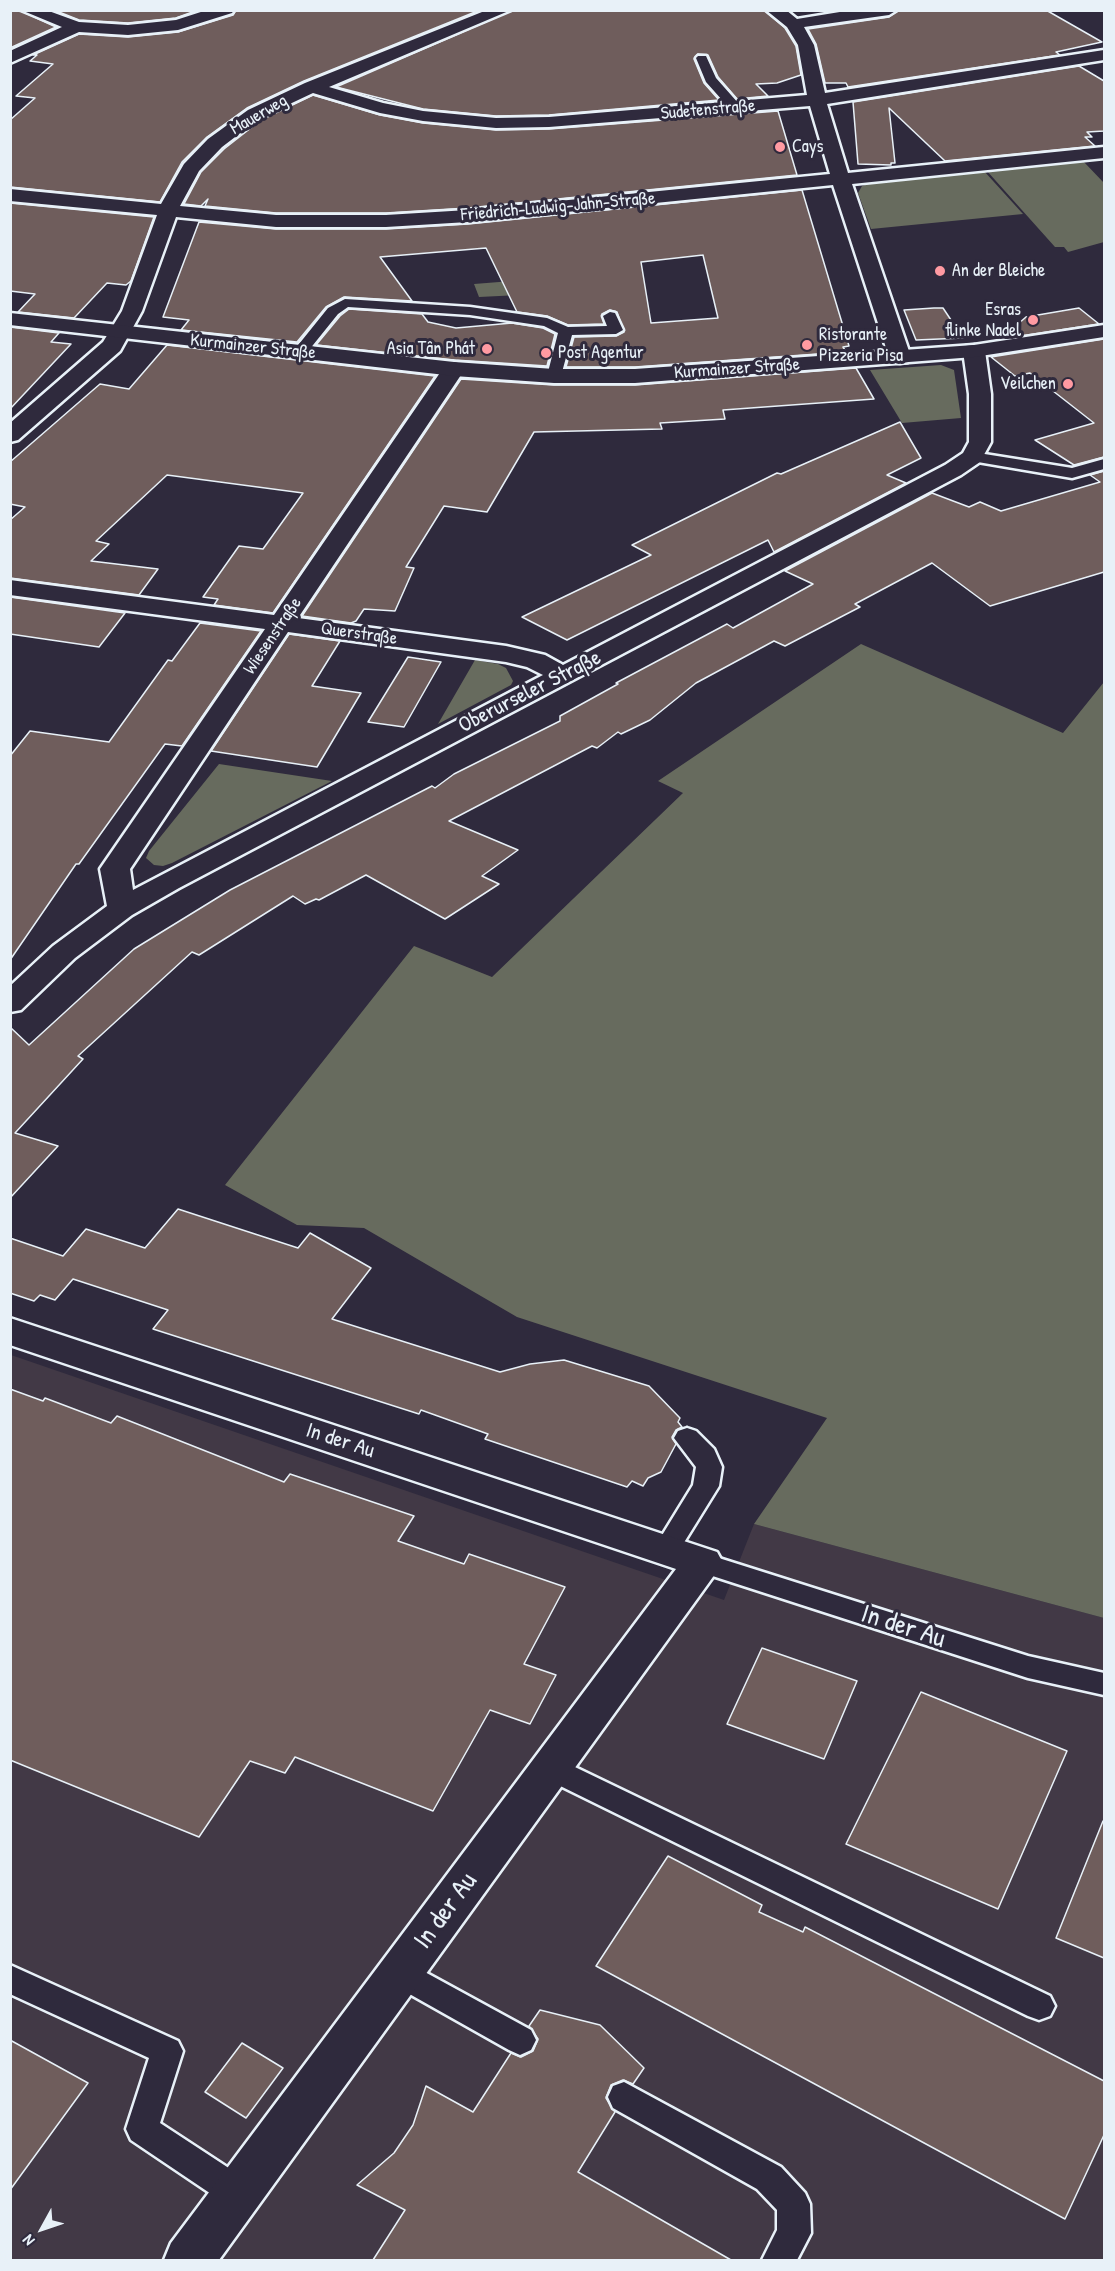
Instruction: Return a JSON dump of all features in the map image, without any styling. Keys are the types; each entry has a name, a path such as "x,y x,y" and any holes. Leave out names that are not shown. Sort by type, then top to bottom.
{"street":[{"path":"28,10 77,27 111,30 160,28 196,21 226,10"},
{"name":"Mauerweg","path":"10,435 112,346 132,310 173,198 191,168 215,143 254,114 311,87 503,10"},
{"path":"774,10 794,24 806,45 817,100 841,180 900,357"},
{"path":"794,24 889,10"},
{"path":"10,58 77,27"},
{"name":"Sudetenstraße","path":"311,87 399,112 496,123 590,120 817,100 1104,55"},
{"name":"Friedrich-Ludwig-Jahn-Straße","path":"10,195 309,222 429,219 1104,153"},
{"name":"Kurmainzer Straße","path":"10,319 454,369 554,376 635,376 974,351 1104,331"},
{"path":"972,457 980,442 980,394 974,351"},
{"name":"Wiesenstraße","path":"122,909 115,869 454,369"},
{"name":"Oberurseler Straße","path":"10,1004 64,952 122,909 562,675 771,568 953,470 972,457"},
{"name":"Querstraße","path":"10,587 506,654 536,661 562,675"},
{"name":"In der Au","path":"10,1331 684,1556 550,1767 401,1974 189,2260"}],"lane":[{"path":"702,58 710,79 735,107"},
{"path":"300,352 333,311 354,302 470,311 547,322 566,331 616,330 610,316"},
{"path":"554,376 566,331"},
{"path":"972,457 1072,473 1104,464"},
{"path":"684,1556 706,1486 709,1467 705,1456 687,1438"},
{"name":"In der Au","path":"684,1556 1028,1667 1104,1684"},
{"path":"550,1767 1039,2006"},
{"path":"401,1974 520,2040"},
{"path":"10,1979 167,2051 142,2129 238,2193"},
{"path":"624,2097 769,2178 793,2204 794,2233 779,2260"}],"shaded area":[{"path":"1084,162 1104,183 1104,242 1068,252 1064,247 1055,247 987,171"},
{"path":"984,171 1023,214 871,229 858,193 862,186 876,181"},
{"path":"537,279 540,294 479,297 474,284"},
{"path":"941,365 954,370 961,418 902,423 870,370"},
{"path":"861,644 1063,733 1104,682 1104,1618 754,1524 827,1418 517,1317 364,1228 297,1225 225,1185 414,946 492,977 683,793 658,781"},
{"path":"475,660 498,664 506,668 513,681 511,685 438,724"},
{"path":"219,764 332,781 172,863 163,866 154,865 146,858 149,851"},
{"path":"11,1355 724,1600 754,1524 1104,1618 1104,2260 11,2260"}],"building":[{"path":"10,10 19,10 56,27 10,48"},
{"path":"54,10 198,10 176,18 128,23 79,20"},
{"path":"236,10 480,10 304,81 247,108 207,137 182,162 160,202 10,187 10,120 35,98 16,96 53,64 30,61 37,55 33,55 79,34 128,37 178,32 233,15"},
{"path":"513,10 764,10 785,28 796,46 801,75 777,83 756,84 768,96 737,99 718,77 708,55 698,54 694,59 704,83 719,100 549,115 496,116 423,109 336,87"},
{"path":"899,10 1046,10 1102,42 1056,52 1060,55 848,87 846,83 825,83 816,44 808,29 889,17"},
{"path":"1079,66 1104,81 1104,131 1087,132 1092,137 1085,137 1095,146 945,161 889,108 895,163 891,165 858,164 853,102"},
{"path":"313,95 380,115 423,123 496,130 549,129 778,111 797,175 468,208 386,213 276,213 205,206 208,199 201,206 184,204 201,172 224,149 261,120"},
{"path":"802,190 849,346 843,347 846,352 635,367 566,367 574,337 616,336 624,332 617,312 610,310 602,314 604,324 568,325 547,316 517,312 486,248 380,257 412,301 344,297 326,307 297,342 181,330 189,320 163,317 199,222 276,229 386,229 468,224","holes":["703,255 718,318 651,323 641,262"]},
{"path":"10,203 154,217 131,281 126,285 107,283 74,318 18,312 35,294 10,291"},
{"path":"943,308 963,338 916,340 904,310"},
{"path":"1079,308 1099,324 1001,339 1026,317"},
{"path":"349,309 422,314 428,322 456,328 512,323 543,328 555,334 547,366 454,360 316,345 340,316"},
{"path":"10,327 59,333 51,342 71,344 10,409"},
{"path":"1104,339 1104,457 1074,465 1035,440 1094,423 1030,373 1015,376 991,357"},
{"path":"167,345 435,376 273,613 214,605 218,599 203,597 239,546 263,549 303,493 167,475 96,541 109,544 91,561 158,569 139,595 10,578 10,520 25,507 10,504 10,462 100,384 129,389"},
{"path":"856,368 874,399 723,410 725,419 660,423 662,429 534,432 487,512 444,506 406,567 414,568 395,611 364,609 356,621 351,623 302,616 461,379 554,385 635,385"},
{"path":"900,422 921,458 887,475 906,483 774,552 768,540 567,640 522,617 651,555 632,545 777,473 781,474"},
{"path":"1104,471 1104,572 990,606 932,563 855,604 860,607 785,646 774,641 696,683 650,720 621,734 618,732 597,748 592,746 449,821 518,850 482,876 499,884 445,919 366,875 319,900 305,904 293,896 199,955 192,952 78,1056 83,1059 15,1133 58,1146 10,1198 10,1027 29,1045 134,949 230,890 432,786 435,788 454,774 560,721 560,716 618,684 616,683 727,624 733,628 813,584 785,571 932,493 969,507 980,502 1001,511 1100,482 1090,475"},
{"path":"10,597 125,613 99,647 10,634"},
{"path":"200,623 261,631 182,746 165,744 79,864 76,864 10,960 10,756 30,731 109,742 168,660 172,661"},
{"path":"289,634 340,641 312,686 361,693 317,767 211,751"},
{"path":"408,657 441,662 404,727 368,722"},
{"path":"178,1209 298,1248 310,1233 371,1268 332,1319 500,1372 530,1364 564,1360 649,1386 680,1418 678,1422 682,1427 676,1430 672,1437 676,1444 661,1472 648,1478 643,1486 632,1481 627,1487 485,1439 488,1434 421,1410 419,1414 153,1329 168,1310 73,1279 55,1300 40,1295 34,1301 10,1293 10,1238 63,1256 86,1229 145,1248"},
{"path":"10,1389 43,1401 45,1398 111,1423 117,1416 284,1482 290,1474 414,1516 398,1541 464,1564 469,1554 565,1587 524,1664 556,1675 530,1724 490,1710 433,1811 295,1757 285,1773 250,1761 199,1837 10,1760"},
{"path":"762,1648 857,1681 824,1759 727,1724"},
{"path":"921,1692 1067,1751 998,1909 846,1844"},
{"path":"1104,1821 1104,1958 1056,1938"},
{"path":"668,1856 762,1905 759,1912 803,1932 805,1927 1104,2081 1104,2135 1065,2219 596,1966"},
{"path":"540,2010 600,2025 644,2068 633,2084 623,2080 611,2085 606,2098 615,2112 578,2172 731,2260 373,2260 405,2210 357,2185 394,2153 413,2125 426,2086 473,2112 511,2053 521,2057 533,2051 538,2039 529,2026"},
{"path":"10,2040 88,2083 10,2190"},
{"path":"242,2043 283,2068 246,2118 205,2092"}],"place":[{"name":"Cays","path":"780,147"},
{"name":"An der Bleiche","path":"940,271"},
{"name":"Esras flinke Nadel","path":"1033,320"},
{"name":"Ristorante Pizzeria Pisa","path":"807,345"},
{"name":"Asia Tân Phát","path":"487,349"},
{"name":"Post Agentur","path":"546,353"},
{"name":"Veilchen","path":"1068,384"}]}
